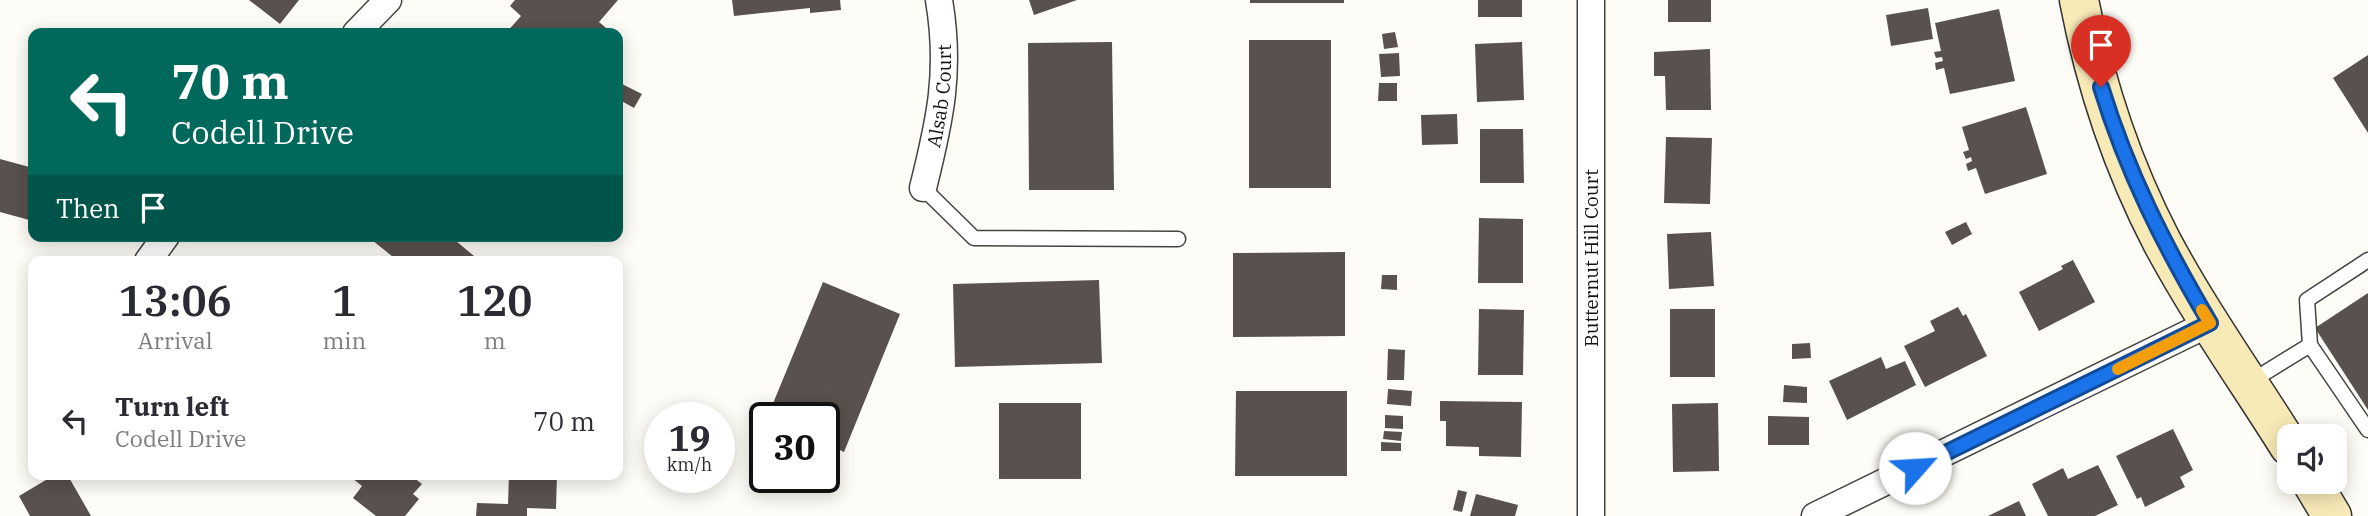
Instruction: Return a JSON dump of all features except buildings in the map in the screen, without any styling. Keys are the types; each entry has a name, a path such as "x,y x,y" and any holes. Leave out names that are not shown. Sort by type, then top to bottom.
{"street":[{"path":"361,28 388,0"},
{"name":"Alsab Court","path":"923,188 942,108 946,41 939,0"},
{"name":"Butternut Hill Court","path":"1591,0 1591,516"},
{"path":"2079,0 2101,87 2135,184 2163,243 2210,323 2277,427"},
{"path":"1815,516 2210,323"},
{"path":"2319,494 2332,516"}],"lane":[{"path":"923,188 974,238 1178,239"},
{"path":"2368,260 2306,300 2310,345 2368,430"},
{"path":"2249,382 2310,345"}],"slow traffic":[{"path":"2118,369 2210,323 2202,310"}],"route":[{"path":"1915,468 2210,323 2163,243 2135,184 2101,87"}]}
